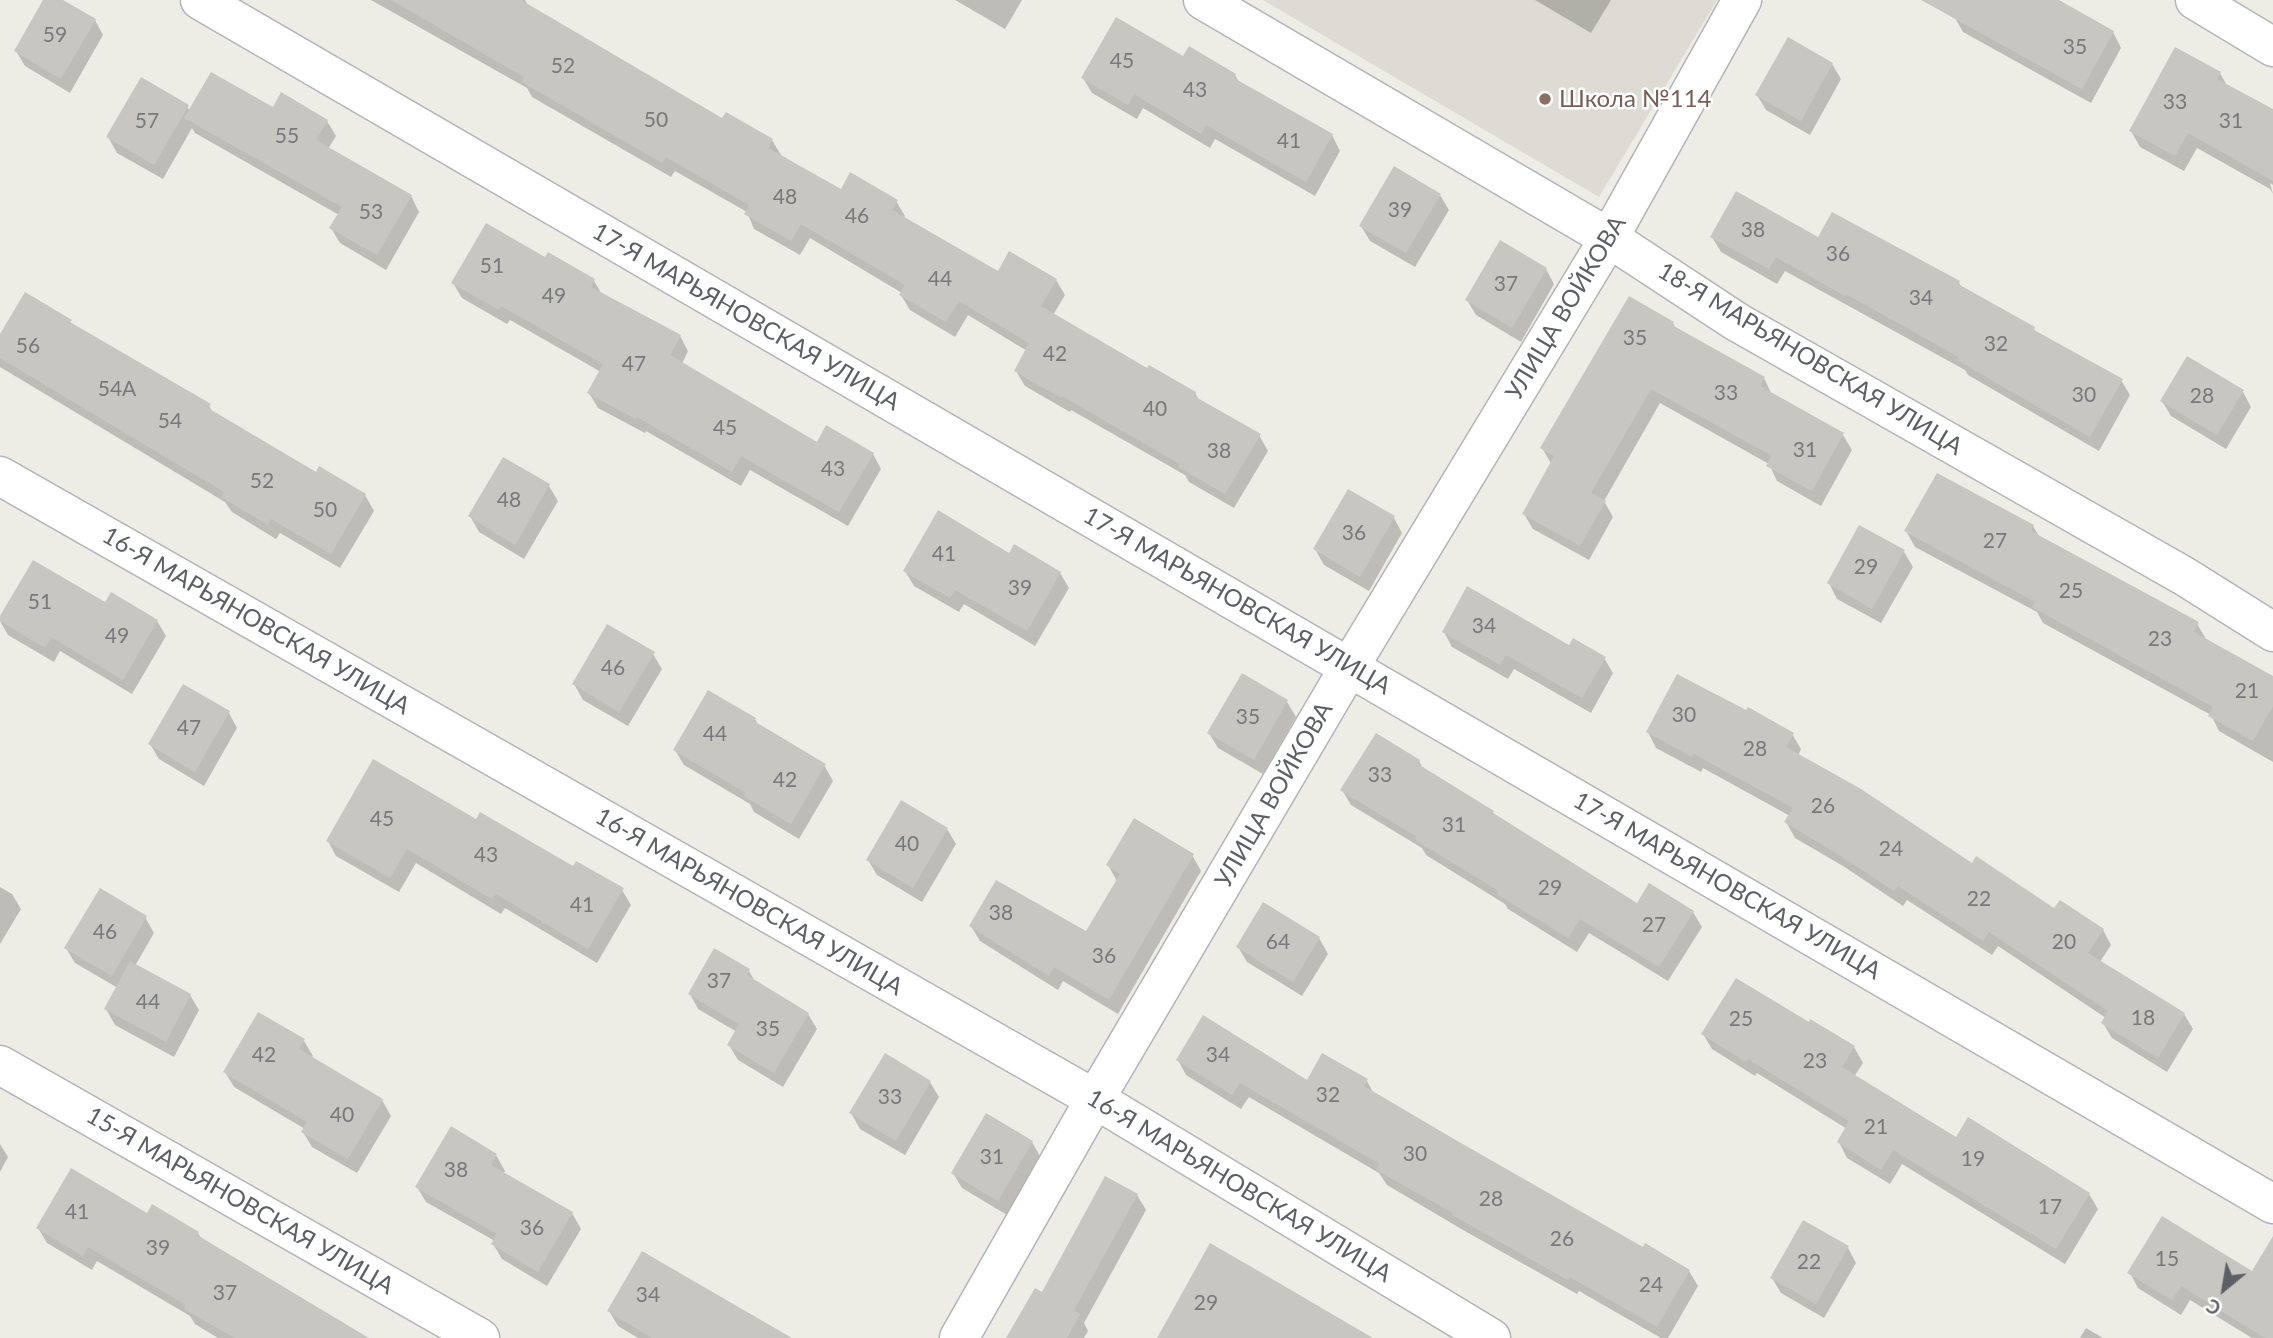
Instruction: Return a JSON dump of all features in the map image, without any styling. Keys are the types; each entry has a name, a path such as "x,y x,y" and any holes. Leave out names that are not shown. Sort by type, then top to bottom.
{"street":[{"name":"17-Я МАРЬЯНОВСКАЯ УЛИЦА","path":"200,0 2273,1204"},
{"name":"18-Я МАРЬЯНОВСКАЯ УЛИЦА","path":"1203,0 1609,238 1737,322 2184,576 2273,632"},
{"name":"УЛИЦА ВОЙКОВА","path":"959,1338 1095,1099 1350,666 1609,238 1742,0"},
{"path":"2195,0 2273,47"},
{"name":"16-Я МАРЬЯНОВСКАЯ УЛИЦА","path":"0,475 1095,1099 1491,1338"},
{"name":"15-Я МАРЬЯНОВСКАЯ УЛИЦА","path":"0,1065 480,1338"}],"shaded area":[{"name":"Школа №114","path":"1263,0 1717,0 1599,197"}],"building":[{"path":"43,0 63,0 96,19 61,79 14,51"},
{"path":"391,0 521,0 722,118 726,112 773,139 768,148 841,189 850,172 898,200 892,210 998,271 1009,251 1057,279 1041,306 1147,368 1149,365 1196,392 1194,396 1261,434 1225,494 1178,467 1180,464 1014,371 1029,343 959,301 946,322 899,295 905,285 801,224 791,241 744,214 749,205 666,157 662,163 522,82 524,77"},
{"path":"1921,0 2059,0 2114,31 2082,89"},
{"path":"1116,17 1183,56 1189,46 1236,74 1234,78 1333,134 1306,182 1206,125 1201,134 1134,94 1128,105 1081,78"},
{"path":"1788,37 1833,63 1801,121 1755,95"},
{"path":"2175,47 2221,72 2217,79 2273,109 2273,181 2188,133 2175,156 2129,131"},
{"path":"211,72 273,107 281,92 328,120 316,140 412,195 377,255 329,228 342,207 184,118"},
{"path":"141,77 189,105 154,165 106,137"},
{"path":"1394,166 1441,194 1406,253 1359,226"},
{"path":"1736,191 1818,237 1832,212 1960,281 1958,284 2035,327 2034,330 2123,379 2090,437 1957,360 1959,357 1776,257 1769,269 1710,237"},
{"path":"486,223 545,257 548,252 595,279 591,287 681,335 670,355 817,442 826,425 874,453 839,512 741,456 732,472 637,417 636,419 587,393 603,364 501,306 499,310 451,283"},
{"path":"1500,240 1547,268 1512,328 1465,300"},
{"path":"25,292 72,320 70,322 211,404 208,408 316,472 319,466 366,494 331,554 271,519 268,525 221,497 224,492 0,358 0,334"},
{"path":"1629,296 1674,322 1672,325 1765,377 1760,386 1844,433 1812,491 1766,466 1772,456 1651,389 1591,493 1606,501 1580,546 1522,514 1554,456 1540,448"},
{"path":"2187,356 2244,390 2217,435 2160,401"},
{"path":"503,457 550,484 515,545 468,516"},
{"path":"1937,473 2034,525 2031,531 2199,622 2194,632 2273,676 2273,706 2253,741 2208,716 2213,707 2032,607 2035,602 1904,531"},
{"path":"1348,489 1395,516 1360,577 1313,549"},
{"path":"938,510 1009,553 1014,544 1061,572 1027,631 955,590 950,598 903,571"},
{"path":"1859,525 1905,550 1872,609 1827,583"},
{"path":"33,560 105,602 111,592 158,620 123,680 51,637 45,648 0,621 0,616"},
{"path":"1467,586 1569,645 1573,638 1606,657 1582,698 1506,655 1500,665 1442,632"},
{"path":"607,624 655,652 619,712 572,684"},
{"path":"1242,673 1288,700 1254,760 1207,733"},
{"path":"1677,674 1746,710 1748,707 1794,733 1786,747 1861,789 1972,863 1976,856 2054,908 2060,900 2104,929 2088,953 2185,1013 2158,1058 2101,1023 2108,1011 1989,932 1983,941 1898,886 1894,891 1784,822 1793,808 1694,754 1692,757 1646,732"},
{"path":"183,684 230,711 195,772 148,744"},
{"path":"708,690 826,764 791,824 743,796 746,793 673,750"},
{"path":"1376,733 1420,760 1418,764 1494,811 1493,813 1637,903 1649,883 1694,911 1659,967 1580,919 1568,938 1497,894 1499,891 1415,840 1417,837 1340,790"},
{"path":"373,759 476,819 480,812 573,866 576,861 624,888 588,949 496,894 492,899 407,849 390,878 326,841"},
{"path":"901,800 948,828 913,888 866,860"},
{"path":"1134,818 1194,854 1109,1000 1054,967 1049,976 969,926 996,880 1086,931 1120,874 1106,865"},
{"path":"100,888 147,916 112,976 64,948"},
{"path":"1263,902 1320,937 1293,982 1236,947"},
{"path":"714,948 750,969 747,975 809,1013 774,1073 727,1045 739,1024 688,994"},
{"path":"130,961 191,994 166,1042 104,1009"},
{"path":"1736,978 1855,1046 1842,1067 1956,1137 1968,1117 2090,1193 2056,1249 1893,1150 1881,1170 1837,1142 1849,1121 1748,1059 1746,1062 1701,1034"},
{"path":"258,1012 305,1039 299,1049 383,1099 348,1159 301,1132 307,1122 223,1072"},
{"path":"1203,1015 1307,1080 1322,1053 1368,1079 1364,1086 1643,1247 1645,1243 1690,1270 1657,1327 1570,1277 1568,1280 1452,1215 1453,1213 1376,1170 1380,1164 1240,1083 1232,1095 1176,1060"},
{"path":"885,1053 931,1081 896,1141 849,1113"},
{"path":"986,1113 1033,1141 998,1201 951,1173"},
{"path":"451,1126 497,1154 491,1165 573,1212 538,1272 491,1244 497,1234 415,1187"},
{"path":"71,1168 147,1213 152,1204 199,1232 197,1235 369,1338 235,1338 184,1309 186,1305 88,1247 83,1256 36,1228"},
{"path":"1105,1176 1138,1194 1074,1310 1080,1314 1067,1338 1006,1338 1035,1288 1042,1292"},
{"path":"2162,1216 2252,1271 2273,1236 2273,1338 2265,1338 2181,1286 2172,1300 2127,1273"},
{"path":"1803,1220 1849,1246 1816,1304 1770,1278"},
{"path":"1210,1243 1255,1269 1373,1338 1157,1338"},
{"path":"642,1251 792,1338 652,1338 607,1311"}],"place":[{"name":"Школа №114","path":"1545,99"}]}
